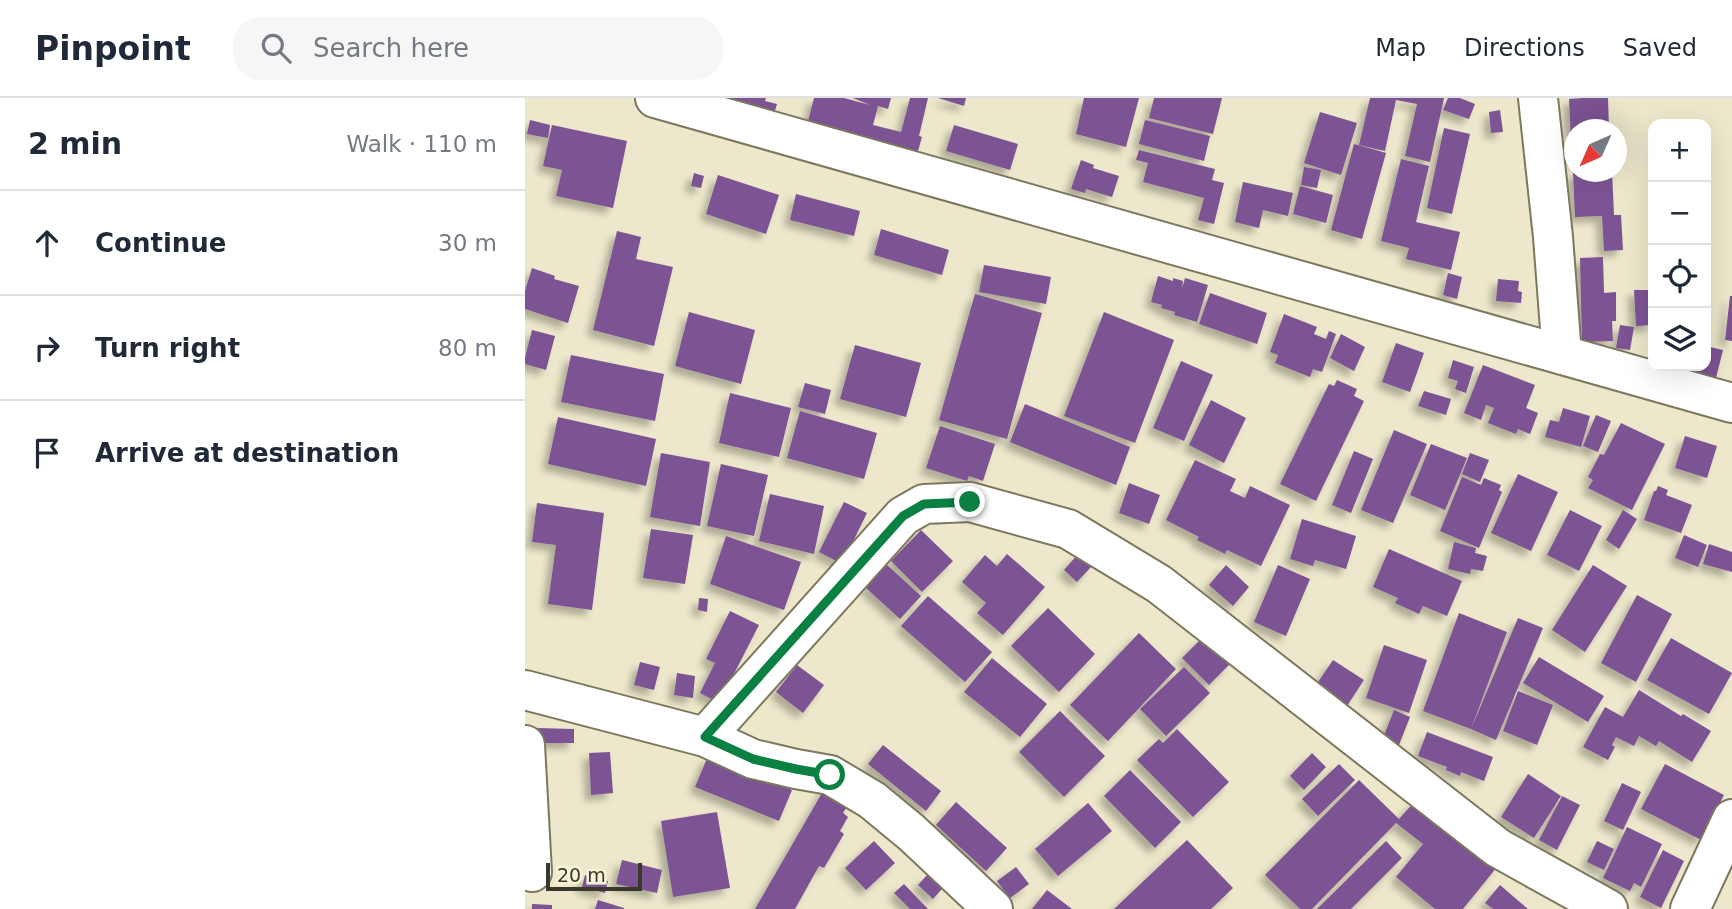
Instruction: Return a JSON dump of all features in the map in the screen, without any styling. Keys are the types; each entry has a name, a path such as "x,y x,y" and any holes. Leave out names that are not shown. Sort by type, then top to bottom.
{"street":[{"path":"655,98 1732,403"},
{"path":"1538,98 1562,355"},
{"path":"705,737 903,516 924,504 970,502 1068,529 1159,584 1498,848 1608,909"},
{"path":"525,690 705,737 753,759 830,775 871,800 902,825 993,909"},
{"path":"525,745 532,872"},
{"path":"1690,909 1732,819"}],"building":[{"path":"708,98 766,98 765,101 777,104 772,121"},
{"path":"814,98 844,98 870,105 853,98 891,98 888,109 878,106 873,125 901,132 910,98 928,98 919,136 922,137 914,165 806,129"},
{"path":"938,98 966,98 964,106"},
{"path":"1084,98 1139,98 1126,147 1076,134"},
{"path":"1154,98 1222,98 1213,134 1149,118"},
{"path":"1370,98 1444,98 1430,162 1405,156 1417,104 1396,100 1385,151 1359,145"},
{"path":"1448,98 1460,98 1475,104 1469,119 1443,110"},
{"path":"1608,98 1609,119 1570,119 1569,99"},
{"path":"1500,110 1503,132 1491,133 1489,112"},
{"path":"1320,112 1357,123 1341,175 1304,163"},
{"path":"530,120 550,125 548,138 527,134"},
{"path":"1145,120 1210,136 1204,161 1139,144"},
{"path":"552,125 627,141 613,208 556,196 562,170 543,166"},
{"path":"954,125 1018,144 1010,170 946,151"},
{"path":"1444,128 1470,134 1452,214 1427,208"},
{"path":"1354,144 1386,153 1362,239 1331,230"},
{"path":"1139,150 1215,169 1212,180 1224,183 1214,224 1198,220 1204,198 1143,182 1148,163 1136,160"},
{"path":"1401,159 1429,166 1416,222 1460,232 1451,270 1406,259 1409,248 1381,241"},
{"path":"1081,160 1094,165 1093,168 1119,176 1112,197 1086,189 1085,193 1071,189"},
{"path":"1304,167 1321,170 1317,188 1301,185"},
{"path":"694,173 704,176 701,188 691,186"},
{"path":"718,175 779,195 766,234 706,214"},
{"path":"1243,182 1293,193 1288,216 1263,210 1259,228 1235,222"},
{"path":"1573,182 1612,182 1614,215 1621,215 1623,250 1604,251 1602,216 1575,217"},
{"path":"1300,186 1333,195 1326,223 1293,214"},
{"path":"796,194 860,211 854,236 790,220"},
{"path":"881,229 949,250 942,275 874,255"},
{"path":"617,231 641,237 636,259 673,267 654,346 593,330"},
{"path":"1603,257 1604,293 1616,292 1616,321 1612,321 1613,341 1582,342 1580,258"},
{"path":"984,265 1051,277 1046,304 979,292"},
{"path":"532,268 555,276 554,279 579,286 568,323 525,309 525,291"},
{"path":"1448,273 1462,277 1457,299 1443,295"},
{"path":"1158,276 1183,281 1182,289 1185,278 1208,285 1197,322 1174,315 1175,312 1151,302"},
{"path":"1498,279 1519,281 1521,303 1496,301"},
{"path":"1634,290 1648,290 1648,325 1636,326"},
{"path":"1210,293 1267,313 1257,344 1199,324"},
{"path":"975,294 1042,313 1007,439 939,420"},
{"path":"1732,296 1732,341 1725,340"},
{"path":"689,312 755,330 741,384 675,366"},
{"path":"1104,312 1174,340 1135,443 1064,416"},
{"path":"1284,314 1317,327 1314,334 1326,339 1329,331 1336,334 1322,372 1313,369 1310,377 1275,363 1278,355 1270,352"},
{"path":"1620,325 1634,327 1630,350 1616,348"},
{"path":"532,330 555,336 546,370 525,364"},
{"path":"1341,334 1365,347 1354,371 1330,358"},
{"path":"1396,343 1424,353 1410,392 1382,382"},
{"path":"855,345 921,363 906,417 840,399"},
{"path":"1711,347 1723,350 1715,382 1672,372 1711,371"},
{"path":"571,355 664,374 655,421 561,402"},
{"path":"1453,360 1474,367 1466,393 1455,389 1458,381 1448,378"},
{"path":"1181,361 1213,375 1184,441 1153,428"},
{"path":"1483,365 1535,385 1526,408 1538,413 1530,434 1518,429 1516,434 1488,423 1494,408 1486,405 1481,420 1464,413"},
{"path":"1337,380 1357,389 1354,396 1364,401 1316,501 1280,484 1329,384 1334,386"},
{"path":"805,383 831,390 825,414 798,407"},
{"path":"1424,391 1451,399 1446,415 1418,406"},
{"path":"730,393 791,408 779,457 719,443"},
{"path":"1211,400 1246,418 1224,463 1189,445"},
{"path":"1025,404 1130,447 1116,485 1010,442"},
{"path":"1563,408 1590,416 1581,447 1545,437 1550,420 1559,422"},
{"path":"800,411 877,433 864,479 787,458"},
{"path":"1596,415 1611,421 1598,452 1583,446"},
{"path":"558,417 656,439 646,486 548,464"},
{"path":"1621,423 1665,444 1632,510 1588,488 1593,480 1588,477 1600,454 1604,455"},
{"path":"940,426 995,444 983,481 969,476 967,481 926,468"},
{"path":"1394,430 1427,444 1393,523 1361,510"},
{"path":"1685,436 1717,446 1707,478 1675,468"},
{"path":"1431,444 1467,458 1445,510 1410,495"},
{"path":"1354,451 1373,459 1351,513 1332,505"},
{"path":"661,453 710,462 700,526 650,517"},
{"path":"1470,453 1489,460 1480,482 1462,474"},
{"path":"1195,460 1236,479 1230,491 1245,498 1250,486 1290,505 1261,566 1227,550 1225,554 1166,520"},
{"path":"721,464 768,475 754,536 707,526"},
{"path":"1518,474 1558,492 1531,551 1491,533"},
{"path":"1462,477 1481,485 1484,478 1501,485 1499,490 1502,492 1479,548 1440,531"},
{"path":"1129,483 1160,495 1149,524 1119,513"},
{"path":"1658,486 1668,490 1666,495 1692,505 1681,533 1644,520"},
{"path":"770,494 824,506 814,554 759,541"},
{"path":"844,502 867,513 842,564 819,552"},
{"path":"537,503 604,513 592,610 548,604 556,545 532,542"},
{"path":"1570,510 1602,526 1579,571 1547,555"},
{"path":"1623,510 1637,519 1619,549 1606,540"},
{"path":"1302,519 1356,536 1346,569 1315,560 1313,566 1290,559"},
{"path":"651,529 693,535 685,584 643,578"},
{"path":"921,530 953,561 922,592 891,561"},
{"path":"1684,535 1707,545 1698,567 1675,558"},
{"path":"726,536 801,562 784,610 710,584"},
{"path":"1454,542 1476,548 1475,553 1487,556 1483,571 1471,569 1470,574 1448,569"},
{"path":"1709,544 1732,552 1732,572 1703,564"},
{"path":"1389,549 1462,581 1447,616 1423,606 1419,614 1395,603 1398,598 1373,587"},
{"path":"1007,554 1045,587 1003,635 977,613 986,603 962,582 985,555 997,566"},
{"path":"1078,554 1092,566 1077,582 1064,570"},
{"path":"886,564 921,596 900,619 866,588"},
{"path":"1226,565 1249,587 1233,606 1209,585"},
{"path":"1278,565 1310,579 1286,636 1254,622"},
{"path":"1593,565 1627,586 1585,652 1552,630"},
{"path":"1637,595 1672,614 1636,682 1601,663"},
{"path":"928,596 992,652 965,682 901,626"},
{"path":"699,598 708,599 707,612 698,610"},
{"path":"1048,608 1095,654 1059,692 1011,646"},
{"path":"730,611 759,625 719,703 700,693 715,663 706,659"},
{"path":"1459,613 1507,632 1471,729 1423,711"},
{"path":"1518,618 1543,628 1496,740 1471,729"},
{"path":"1139,633 1176,669 1108,741 1070,705"},
{"path":"1203,637 1230,664 1209,685 1182,658"},
{"path":"1671,638 1732,673 1709,714 1647,680"},
{"path":"1384,645 1427,660 1409,713 1366,698"},
{"path":"1539,657 1604,696 1588,722 1523,683"},
{"path":"992,658 1047,704 1020,737 964,692"},
{"path":"1333,660 1364,680 1345,709 1314,688"},
{"path":"640,662 660,667 654,690 634,685"},
{"path":"797,665 824,685 803,713 776,692"},
{"path":"1184,667 1210,693 1166,736 1140,709"},
{"path":"677,673 695,676 693,698 674,695"},
{"path":"1639,690 1711,731 1692,762 1659,741 1656,746 1639,736 1634,746 1616,737 1612,745 1615,747 1608,760 1583,747 1605,707 1623,717"},
{"path":"1518,691 1553,705 1537,745 1503,731"},
{"path":"1394,710 1410,717 1399,745 1383,738"},
{"path":"1060,711 1105,756 1064,797 1019,752"},
{"path":"537,728 574,729 574,743 537,743"},
{"path":"1177,729 1229,782 1193,817 1137,760 1159,739 1163,743"},
{"path":"1427,732 1493,757 1484,781 1461,772 1460,776 1446,770 1447,767 1418,756"},
{"path":"883,745 941,791 926,811 868,764"},
{"path":"610,752 613,793 591,795 589,753"},
{"path":"1312,753 1326,767 1304,790 1290,776"},
{"path":"708,756 792,790 779,821 695,787"},
{"path":"1339,764 1355,780 1318,816 1302,799"},
{"path":"1665,764 1724,795 1701,840 1641,809"},
{"path":"1130,770 1181,822 1155,848 1104,796"},
{"path":"1528,774 1561,796 1534,838 1501,817"},
{"path":"1359,780 1399,819 1415,801 1497,867 1463,909 1435,909 1396,877 1423,844 1396,823 1312,909 1300,909 1265,875"},
{"path":"1622,783 1641,792 1623,830 1604,821"},
{"path":"826,786 851,800 843,813 848,817 840,831 844,834 824,868 819,866 795,909 755,909"},
{"path":"1562,796 1580,805 1557,850 1539,840"},
{"path":"956,802 1007,848 986,871 936,825"},
{"path":"1088,803 1112,831 1058,876 1035,849"},
{"path":"717,812 730,888 673,897 661,821"},
{"path":"1627,827 1662,844 1641,887 1634,883 1630,891 1603,878"},
{"path":"1187,840 1233,888 1211,909 1114,909"},
{"path":"874,841 895,863 866,890 845,868"},
{"path":"1386,841 1402,858 1351,909 1317,909"},
{"path":"1597,841 1614,849 1604,870 1587,862"},
{"path":"1663,850 1684,861 1661,908 1640,897"},
{"path":"622,860 662,870 657,893 616,884"},
{"path":"1016,867 1029,884 1010,898 997,881"},
{"path":"585,875 608,881 605,893 582,887"},
{"path":"927,875 942,889 933,899 918,885"},
{"path":"904,884 928,909 910,909 894,893"},
{"path":"1500,885 1528,909 1493,909 1485,903"},
{"path":"1047,890 1072,909 1032,909"},
{"path":"598,900 624,908 624,909 595,909"},
{"path":"532,904 552,905 552,909 532,909"}],"route":[{"path":"830,775 753,759 705,737 903,516 924,504 970,502"}]}
